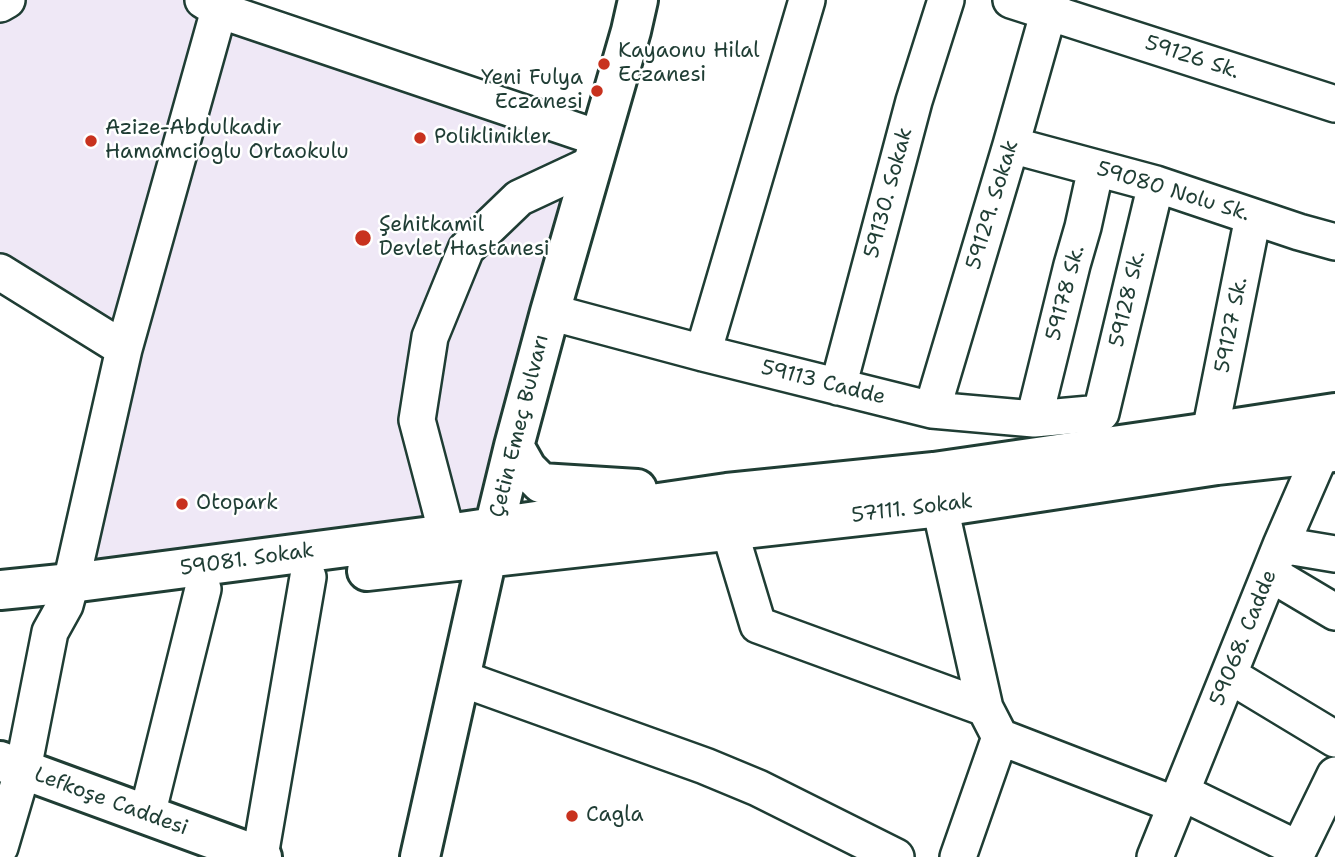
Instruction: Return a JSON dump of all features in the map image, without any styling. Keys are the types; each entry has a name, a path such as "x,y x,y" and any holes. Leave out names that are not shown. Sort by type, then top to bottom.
{"main road":[{"name":"Çetin Emeç Bulvarı","path":"420,857 514,446 638,0"},
{"path":"491,542 728,511 934,472 1335,413"},
{"name":"57111. Sokak","path":"728,511 940,507 1217,465 1330,442"},
{"path":"514,446 527,469 541,484 728,511"},
{"name":"59081. Sokak","path":"0,614 68,594 447,534 491,542"},
{"name":"59081. Sokak","path":"0,590 68,594 203,589 308,577 491,542"},
{"name":"Lefkoşe Caddesi","path":"11,765 247,854"}],"street":[{"path":"0,5 7,0"},
{"path":"703,353 807,0"},
{"name":"59130. Sokak","path":"838,387 914,101 946,0"},
{"name":"59126 Sk.","path":"1011,0 1050,6 1335,104"},
{"path":"0,847 11,765 50,632 68,594 124,349 211,5 597,151"},
{"name":"59129. Sokak","path":"932,410 1050,6"},
{"name":"59080 Nolu Sk.","path":"1011,145 1156,184 1335,242"},
{"path":"447,534 417,420 430,337 466,248 519,198 597,151"},
{"name":"59178 Sk.","path":"1034,419 1096,168"},
{"name":"59128 Sk.","path":"1101,413 1156,184"},
{"name":"59127 Sk.","path":"1210,432 1253,217"},
{"path":"0,272 124,349"},
{"name":"59113 Cadde","path":"550,312 932,410 1034,419 1101,413"},
{"name":"59068. Cadde","path":"1156,857 1276,559 1330,442"},
{"path":"940,507 992,722 958,857"},
{"path":"728,511 758,625 1178,799 1297,853 1335,775"},
{"path":"1276,559 1335,554"},
{"path":"1276,559 1335,612"},
{"path":"247,854 308,577"},
{"path":"147,815 203,589"},
{"path":"1229,675 1335,739"},
{"path":"460,678 716,770 896,857"}],"shaded area":[{"name":"Şehitkamil Devlet Hastanesi","path":"7,0 203,0 601,139 494,527 71,583 124,349 0,272 0,5"}],"place":[{"name":"Kayaonu Hilal Eczanesi","path":"604,64"},
{"name":"Yeni Fulya Eczanesi","path":"597,91"},
{"name":"Poliklinikler","path":"420,138"},
{"name":"Azize-Abdulkadir Hamamcioglu Ortaokulu","path":"91,141"},
{"name":"Şehitkamil Devlet Hastanesi","path":"363,238"},
{"name":"Otopark","path":"182,504"},
{"name":"Cagla","path":"572,816"}]}
